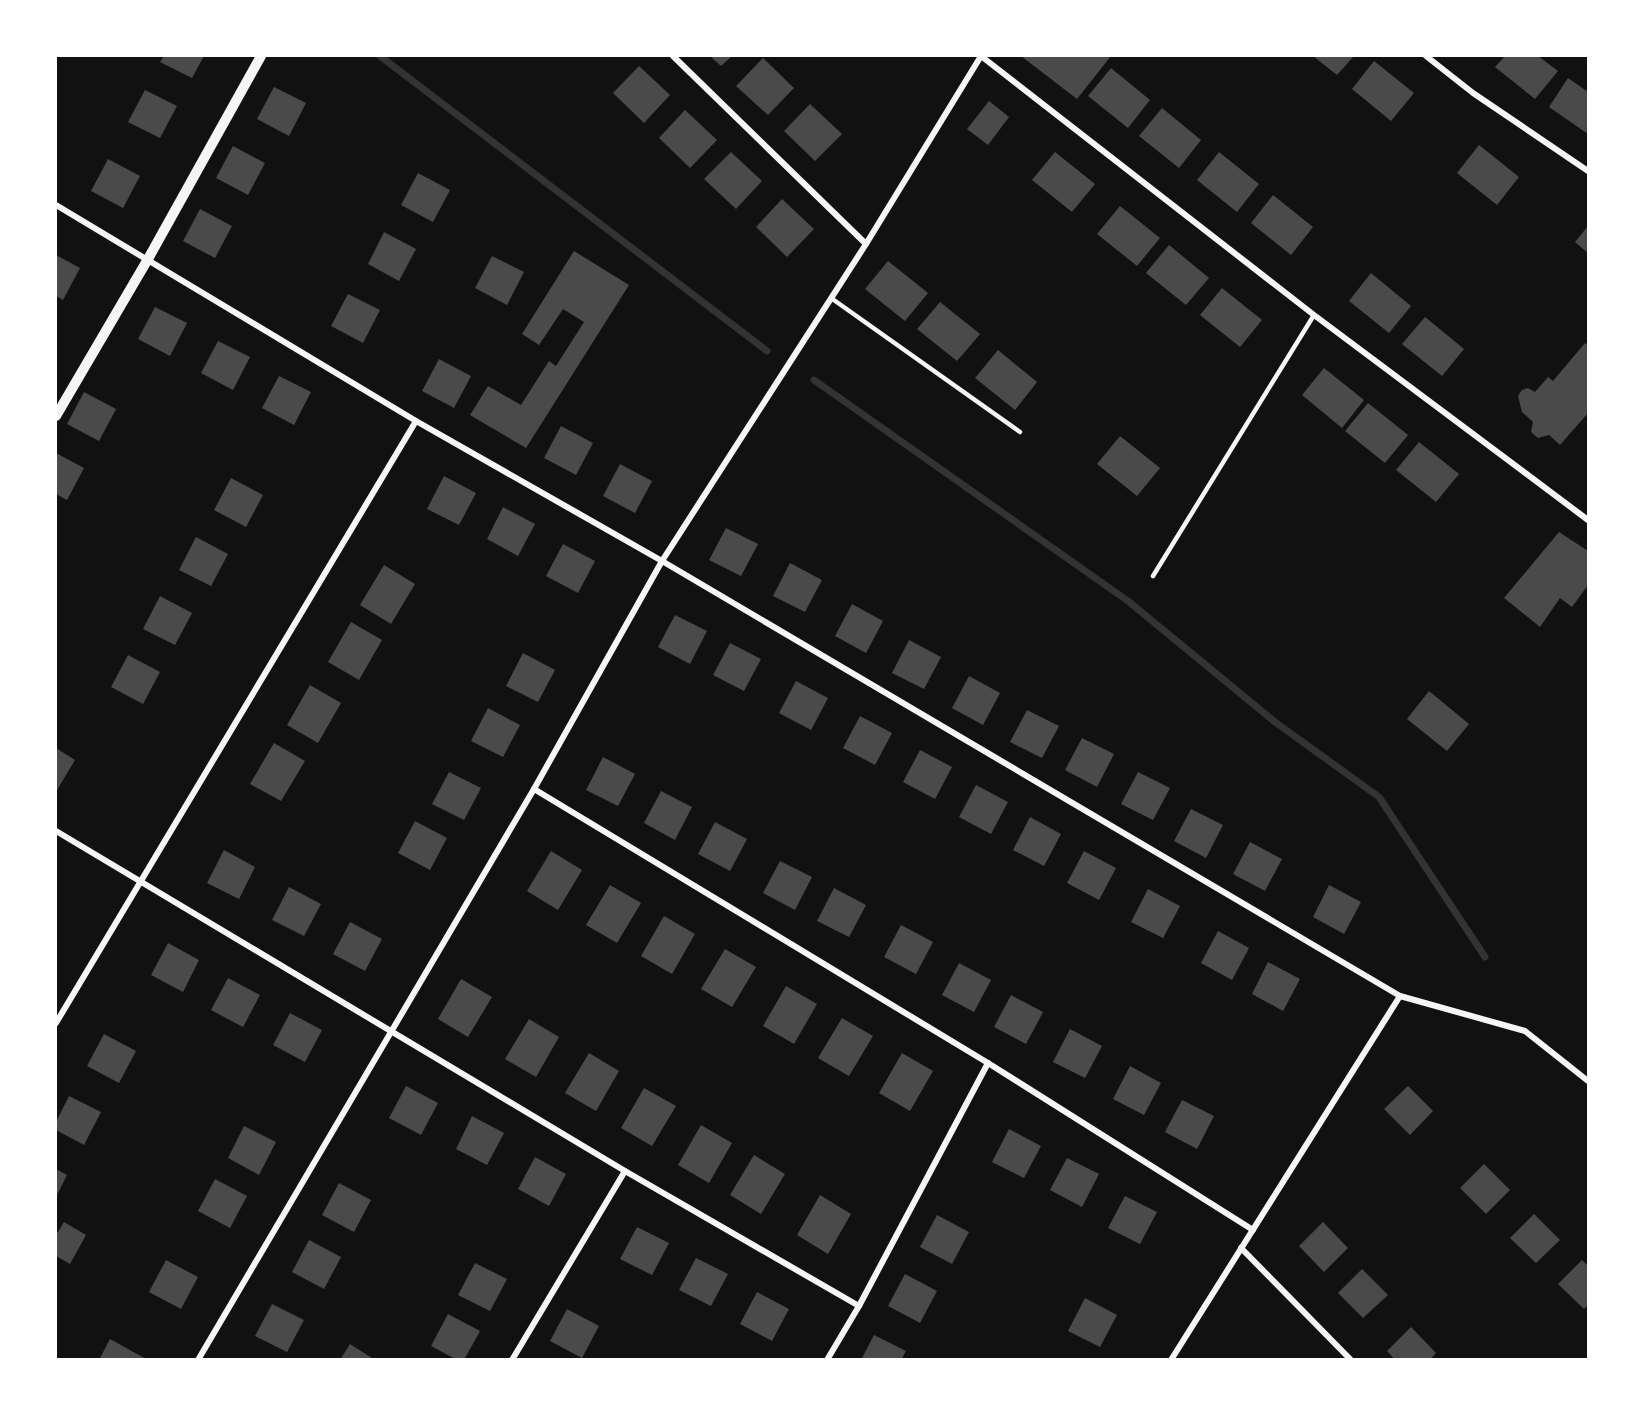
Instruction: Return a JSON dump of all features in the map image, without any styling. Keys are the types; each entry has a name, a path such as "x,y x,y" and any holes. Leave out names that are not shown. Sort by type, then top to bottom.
{"street":[{"path":"56,416 148,259 261,56"},
{"path":"673,56 866,244"},
{"path":"198,1359 534,789 662,561 866,244 981,56 1314,315 1588,520"},
{"path":"1426,56 1473,93 1588,171"},
{"path":"56,205 416,421 662,561 1400,996 1525,1031 1588,1081"},
{"path":"56,1023 416,421"},
{"path":"534,789 988,1063 1253,1230"},
{"path":"56,831 391,1029 625,1171 859,1306"},
{"path":"1171,1359 1400,996"},
{"path":"827,1359 859,1306 988,1063"},
{"path":"512,1359 625,1171"},
{"path":"1241,1248 1351,1359"}],"lane":[{"path":"831,298 1020,432"},
{"path":"1153,576 1314,315"}],"building":[{"path":"164,56 204,56 192,78 160,62"},
{"path":"710,56 732,56 721,66"},
{"path":"1021,56 1111,56 1077,99"},
{"path":"1313,56 1354,56 1337,75"},
{"path":"1505,56 1538,56 1558,71 1535,99 1495,67"},
{"path":"763,58 794,88 768,115 736,86"},
{"path":"1374,61 1414,93 1391,121 1352,89"},
{"path":"639,66 670,95 644,123 613,93"},
{"path":"1111,68 1150,100 1128,128 1088,96"},
{"path":"1568,78 1588,92 1588,134 1549,107"},
{"path":"274,87 306,103 289,136 257,119"},
{"path":"145,90 177,106 160,138 128,122"},
{"path":"989,101 1009,117 988,145 967,129"},
{"path":"810,104 842,134 815,161 784,131"},
{"path":"1162,108 1201,140 1179,168 1139,136"},
{"path":"685,110 717,140 690,168 659,138"},
{"path":"1479,145 1519,177 1497,205 1457,173"},
{"path":"233,146 265,163 248,195 216,178"},
{"path":"731,152 762,181 736,209 704,179"},
{"path":"1055,152 1095,184 1072,212 1032,180"},
{"path":"1219,152 1259,184 1237,212 1197,180"},
{"path":"108,159 140,176 123,208 91,191"},
{"path":"418,173 450,190 433,222 401,205"},
{"path":"1273,195 1313,227 1291,255 1251,223"},
{"path":"782,199 814,229 787,257 756,227"},
{"path":"1120,206 1160,238 1137,266 1097,234"},
{"path":"200,209 232,226 215,258 183,241"},
{"path":"1588,226 1588,253 1575,242"},
{"path":"384,232 416,249 399,281 368,264"},
{"path":"1169,245 1209,278 1186,305 1146,273"},
{"path":"574,251 629,285 526,448 470,415 488,386 521,405 549,361 556,366 584,322 563,309 539,345 522,334"},
{"path":"56,255 80,268 63,300 56,296"},
{"path":"492,256 524,272 507,305 475,288"},
{"path":"888,261 928,293 905,321 865,289"},
{"path":"1371,273 1411,306 1389,333 1349,301"},
{"path":"1222,288 1262,320 1240,347 1200,315"},
{"path":"348,294 380,310 363,343 331,326"},
{"path":"940,302 980,334 957,361 917,329"},
{"path":"155,307 187,323 170,356 138,339"},
{"path":"1425,317 1464,349 1442,376 1402,344"},
{"path":"218,341 250,357 233,390 201,373"},
{"path":"1585,343 1588,346 1588,413 1560,445 1549,435 1538,438 1531,432 1533,422 1522,412 1518,396 1522,390 1528,388 1535,392 1548,377 1553,381"},
{"path":"998,350 1037,382 1015,410 975,378"},
{"path":"439,359 471,376 454,408 422,391"},
{"path":"1324,368 1364,400 1342,428 1302,395"},
{"path":"279,376 311,392 294,425 262,408"},
{"path":"84,392 116,409 99,441 67,424"},
{"path":"1368,403 1408,435 1385,463 1345,431"},
{"path":"561,426 593,443 576,475 544,458"},
{"path":"1120,436 1160,468 1137,496 1097,464"},
{"path":"1419,442 1459,474 1436,502 1396,470"},
{"path":"56,453 84,468 67,500 56,494"},
{"path":"620,464 652,481 635,513 603,496"},
{"path":"444,476 476,493 459,525 427,509"},
{"path":"231,478 263,495 246,527 214,510"},
{"path":"503,507 535,524 518,556 487,539"},
{"path":"726,528 758,544 741,576 709,560"},
{"path":"1559,532 1588,551 1588,585 1572,607 1560,598 1540,627 1504,598"},
{"path":"196,537 228,554 211,586 179,570"},
{"path":"563,544 595,561 578,593 546,576"},
{"path":"790,563 822,580 805,612 773,596"},
{"path":"384,565 415,584 391,624 360,605"},
{"path":"160,596 192,613 175,645 143,629"},
{"path":"852,604 883,621 866,653 835,636"},
{"path":"675,615 707,631 690,664 658,647"},
{"path":"351,622 382,640 359,680 328,662"},
{"path":"909,640 941,657 924,689 892,673"},
{"path":"730,643 761,659 744,691 713,675"},
{"path":"523,653 555,670 538,702 506,686"},
{"path":"128,655 160,672 143,704 111,687"},
{"path":"969,676 1000,693 983,725 952,708"},
{"path":"796,681 828,698 811,730 779,713"},
{"path":"310,685 341,703 318,743 287,725"},
{"path":"1429,691 1469,724 1447,751 1407,719"},
{"path":"488,708 520,725 503,757 471,741"},
{"path":"1027,710 1059,726 1042,758 1010,742"},
{"path":"860,716 892,733 875,765 843,748"},
{"path":"1082,738 1114,754 1097,787 1065,770"},
{"path":"274,743 305,761 281,801 250,784"},
{"path":"56,748 75,760 57,790 56,789"},
{"path":"920,750 952,767 935,799 903,782"},
{"path":"603,757 635,774 618,806 586,790"},
{"path":"449,772 481,788 464,820 432,804"},
{"path":"1138,772 1170,788 1153,820 1121,804"},
{"path":"976,785 1008,802 991,834 959,817"},
{"path":"661,791 692,807 675,840 644,823"},
{"path":"1191,809 1223,825 1206,858 1174,841"},
{"path":"1030,817 1061,834 1044,866 1013,850"},
{"path":"415,821 447,838 430,870 398,853"},
{"path":"715,822 747,839 730,871 698,854"},
{"path":"1250,842 1282,859 1265,891 1233,874"},
{"path":"224,850 255,867 239,899 207,883"},
{"path":"551,851 582,870 558,910 527,891"},
{"path":"1084,851 1116,868 1099,900 1067,883"},
{"path":"780,861 812,877 795,910 763,893"},
{"path":"610,885 641,903 617,943 586,925"},
{"path":"1329,885 1361,902 1344,934 1313,917"},
{"path":"289,887 321,904 304,936 272,920"},
{"path":"834,888 866,905 849,937 817,921"},
{"path":"1148,889 1180,906 1163,938 1131,922"},
{"path":"664,916 695,934 672,974 641,956"},
{"path":"350,922 382,939 365,971 333,954"},
{"path":"901,925 933,942 916,974 884,957"},
{"path":"1218,931 1249,948 1232,980 1201,963"},
{"path":"168,943 199,960 183,992 151,975"},
{"path":"725,949 756,967 732,1007 701,989"},
{"path":"1268,962 1300,979 1283,1011 1252,994"},
{"path":"959,963 991,980 974,1012 942,995"},
{"path":"228,978 260,995 243,1027 211,1010"},
{"path":"461,979 492,997 468,1037 438,1019"},
{"path":"786,986 817,1004 794,1044 763,1026"},
{"path":"1011,995 1043,1012 1026,1044 994,1027"},
{"path":"290,1013 322,1030 305,1062 273,1045"},
{"path":"842,1018 873,1036 849,1076 818,1058"},
{"path":"529,1019 559,1037 536,1077 505,1059"},
{"path":"1070,1029 1102,1046 1085,1078 1053,1062"},
{"path":"104,1034 136,1051 119,1083 87,1066"},
{"path":"589,1053 619,1071 596,1111 565,1093"},
{"path":"902,1053 933,1071 910,1111 879,1093"},
{"path":"1130,1066 1161,1083 1144,1115 1113,1099"},
{"path":"406,1086 438,1103 421,1135 389,1118"},
{"path":"1408,1086 1433,1111 1410,1135 1384,1109"},
{"path":"644,1088 676,1106 652,1146 621,1128"},
{"path":"69,1096 101,1112 84,1145 56,1130 56,1122"},
{"path":"1182,1100 1214,1116 1197,1149 1165,1132"},
{"path":"472,1116 504,1133 487,1165 456,1149"},
{"path":"701,1125 732,1143 709,1183 678,1165"},
{"path":"244,1126 276,1142 259,1175 228,1158"},
{"path":"1009,1129 1041,1146 1024,1178 992,1162"},
{"path":"754,1155 785,1174 761,1214 730,1195"},
{"path":"535,1157 566,1174 549,1206 518,1189"},
{"path":"1067,1158 1099,1174 1082,1207 1050,1190"},
{"path":"1484,1164 1510,1190 1486,1214 1460,1188"},
{"path":"56,1169 67,1175 56,1197"},
{"path":"215,1179 247,1196 230,1228 198,1211"},
{"path":"339,1183 371,1200 354,1232 322,1215"},
{"path":"820,1195 851,1214 828,1254 797,1235"},
{"path":"1125,1196 1157,1212 1140,1244 1108,1228"},
{"path":"1534,1214 1560,1240 1536,1263 1510,1238"},
{"path":"937,1215 969,1232 952,1264 920,1247"},
{"path":"64,1222 86,1235 70,1264 56,1256 56,1231 58,1232"},
{"path":"1323,1222 1348,1248 1324,1272 1299,1246"},
{"path":"637,1227 669,1243 652,1275 620,1259"},
{"path":"309,1240 341,1257 324,1289 292,1272"},
{"path":"696,1258 728,1274 711,1306 679,1290"},
{"path":"166,1260 198,1277 181,1309 149,1292"},
{"path":"1582,1260 1588,1266 1588,1305 1584,1309 1558,1284"},
{"path":"475,1263 507,1279 490,1311 458,1295"},
{"path":"1362,1269 1388,1295 1363,1318 1338,1293"},
{"path":"905,1274 937,1291 920,1323 888,1306"},
{"path":"757,1292 789,1309 772,1341 740,1324"},
{"path":"1085,1298 1117,1315 1100,1347 1068,1331"},
{"path":"272,1304 304,1320 287,1352 255,1336"},
{"path":"567,1309 599,1326 582,1358 550,1341"},
{"path":"448,1314 480,1331 464,1360 457,1360 431,1346"},
{"path":"1411,1327 1436,1353 1430,1360 1395,1360 1387,1351"},
{"path":"874,1335 906,1351 901,1360 861,1360"},
{"path":"110,1339 148,1360 99,1360"},
{"path":"350,1344 375,1360 340,1360"}],"waterway":[{"path":"380,56 767,351"},
{"path":"814,380 1128,601 1275,722 1379,797 1485,957"}]}
